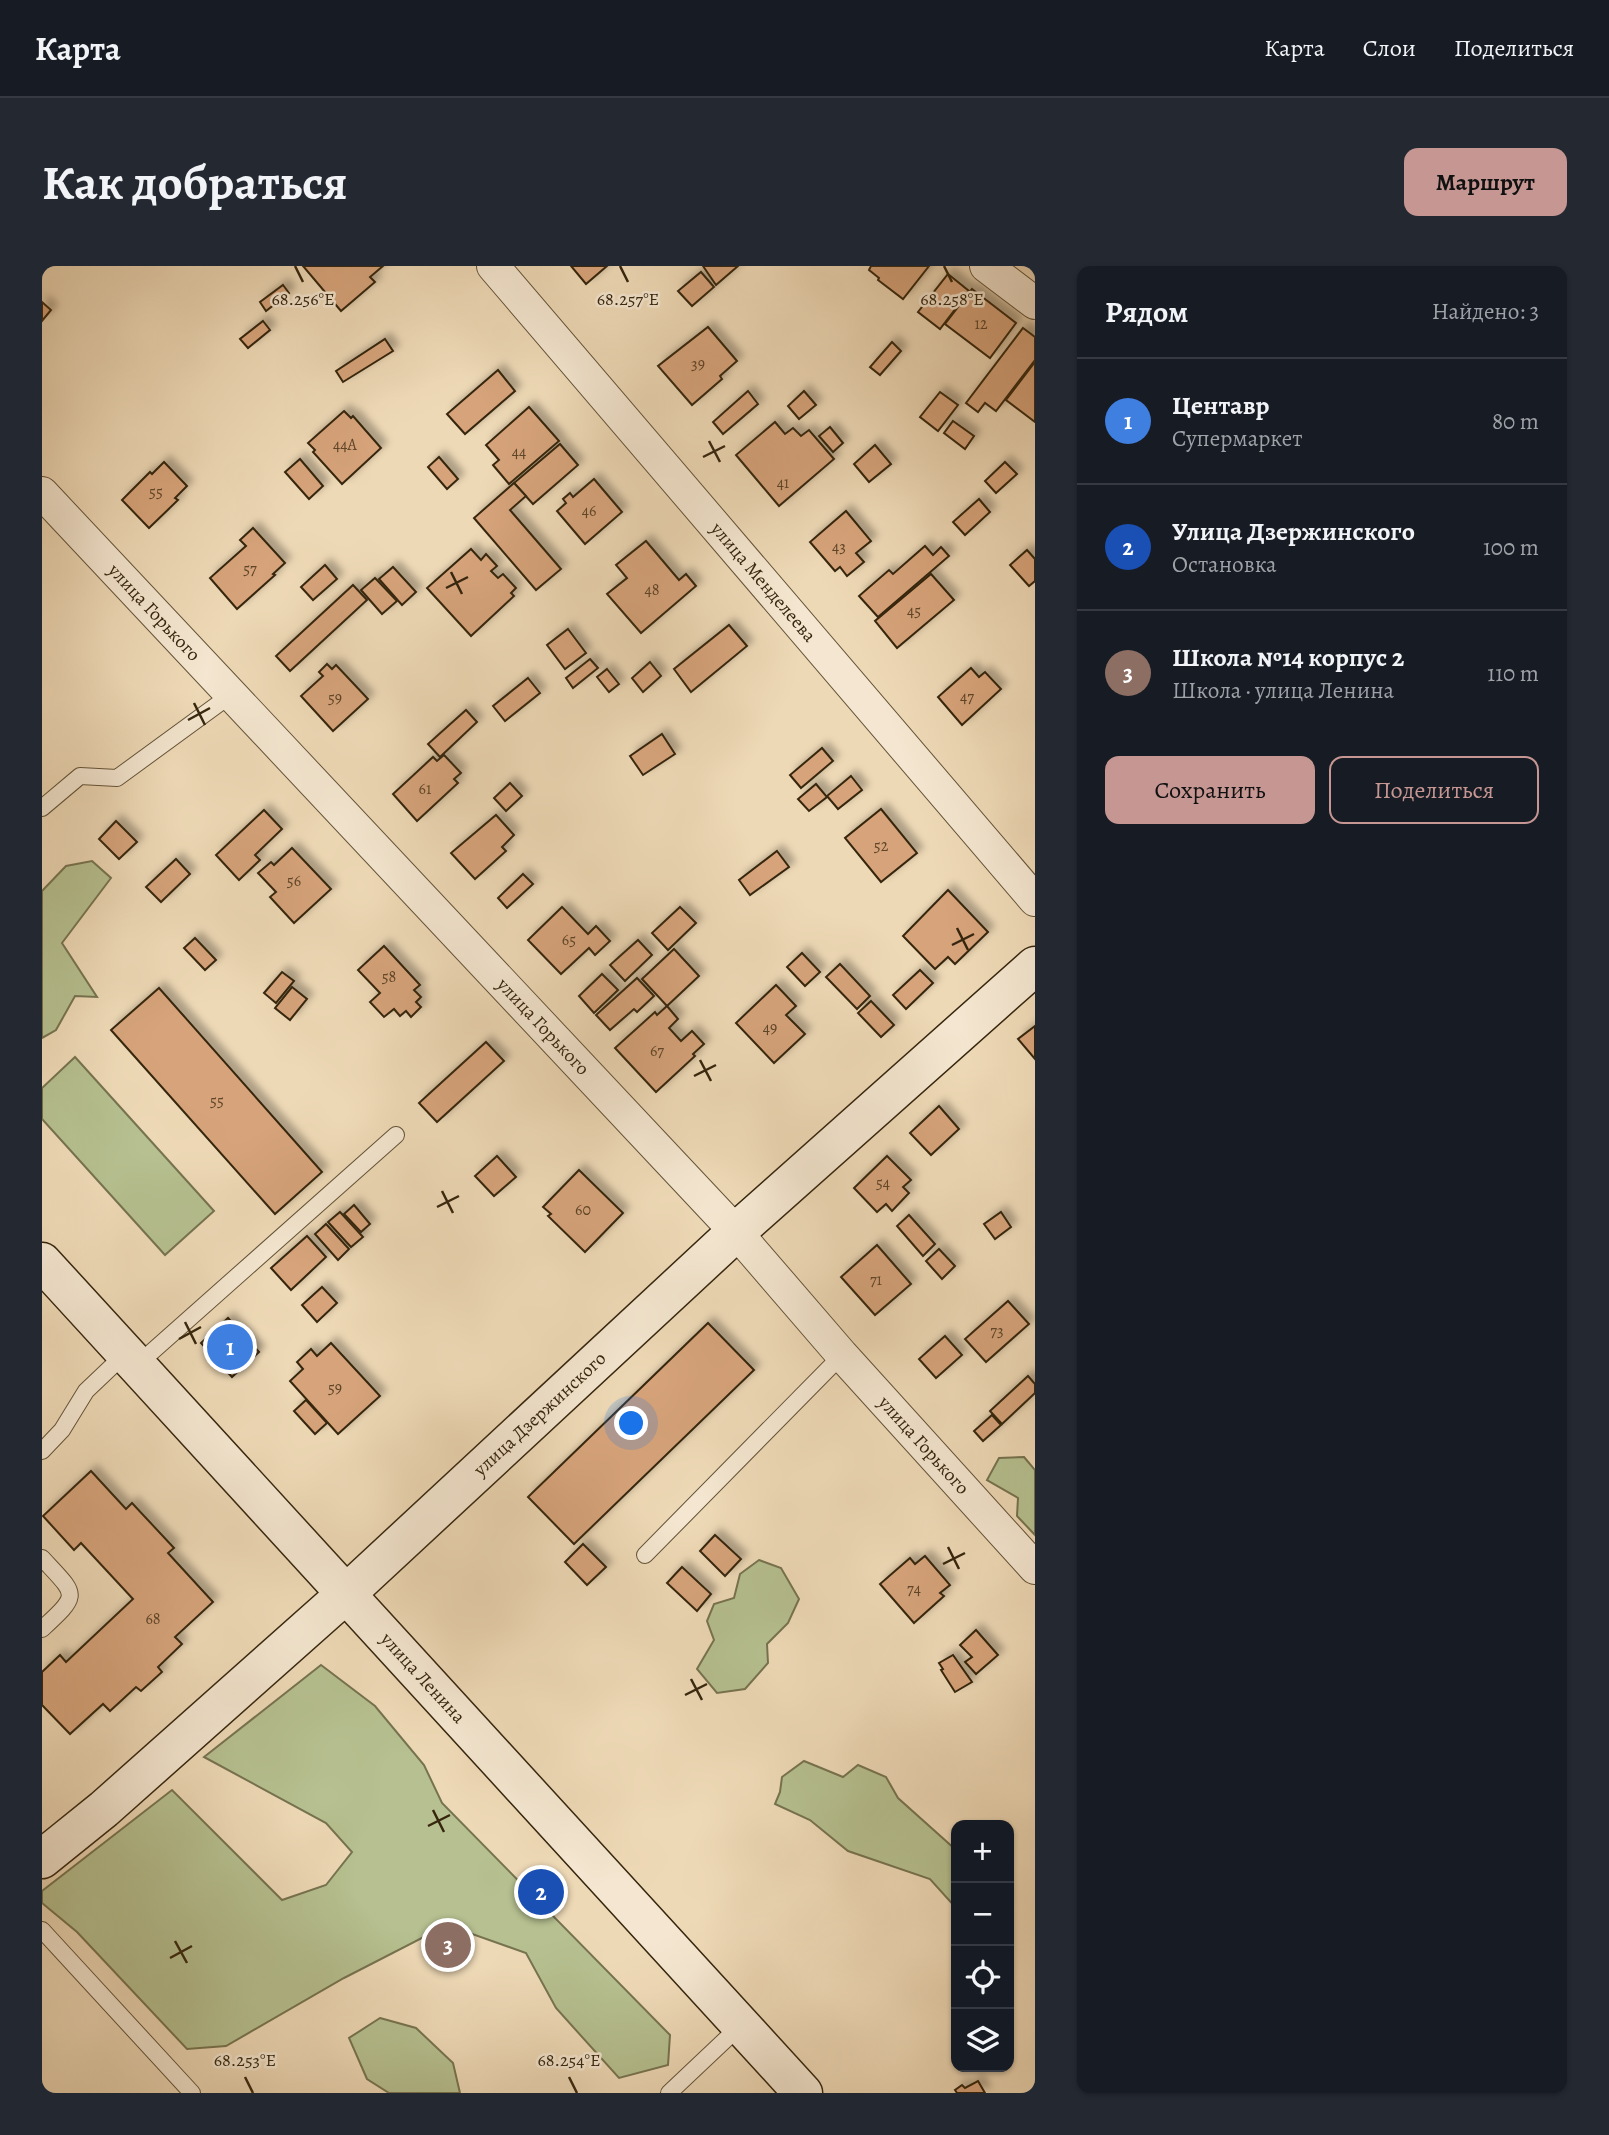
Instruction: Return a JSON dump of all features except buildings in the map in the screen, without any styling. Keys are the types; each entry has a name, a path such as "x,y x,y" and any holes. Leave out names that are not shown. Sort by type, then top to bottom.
{"main road":[{"name":"улица Дзержинского","path":"42,1860 104,1809 347,1593 736,1232 1035,966"},
{"name":"улица Ленина","path":"42,1262 803,2093"}],"street":[{"name":"улица Менделеева","path":"493,266 1035,900"},
{"path":"986,266 1035,303"},
{"name":"улица Горького","path":"42,493 736,1232 842,1355 1035,1569"}],"lane":[{"path":"42,808 80,775 117,778 232,694"},
{"path":"42,1451 62,1430 86,1391 132,1359 396,1135"},
{"path":"645,1555 842,1355"},
{"path":"42,1558 68,1586 71,1598 67,1606 42,1629"},
{"path":"42,1930 192,2093"},
{"path":"669,2093 741,2025"}],"green space":[{"path":"92,861 111,878 62,943 97,997 75,996 56,1030 42,1038 42,891 66,866"},
{"path":"75,1057 214,1211 165,1255 42,1119 42,1088"},
{"path":"1024,1457 1035,1470 1035,1535 1017,1516 1018,1498 987,1480 999,1458"},
{"path":"759,1560 781,1568 799,1599 788,1623 767,1644 768,1663 745,1689 717,1693 697,1669 714,1640 707,1621 714,1604 734,1598 740,1574"},
{"path":"321,1665 375,1706 424,1765 442,1803 670,2035 668,2065 619,2078 556,2008 526,1953 447,1925 344,1978 226,2046 187,2049 77,1932 42,1903 42,1891 172,1790 282,1900 326,1885 352,1852 326,1823 204,1757"},
{"path":"804,1761 843,1777 858,1765 886,1777 898,1798 951,1846 951,1902 930,1879 848,1851 810,1820 775,1804 782,1777"},
{"path":"380,2018 416,2028 453,2063 460,2093 389,2093 367,2079 349,2038"}],"place":[{"name":"Центавр","path":"230,1347"},
{"name":"Улица Дзержинского","path":"541,1892"},
{"name":"Школа №14 корпус 2","path":"448,1945"}]}
